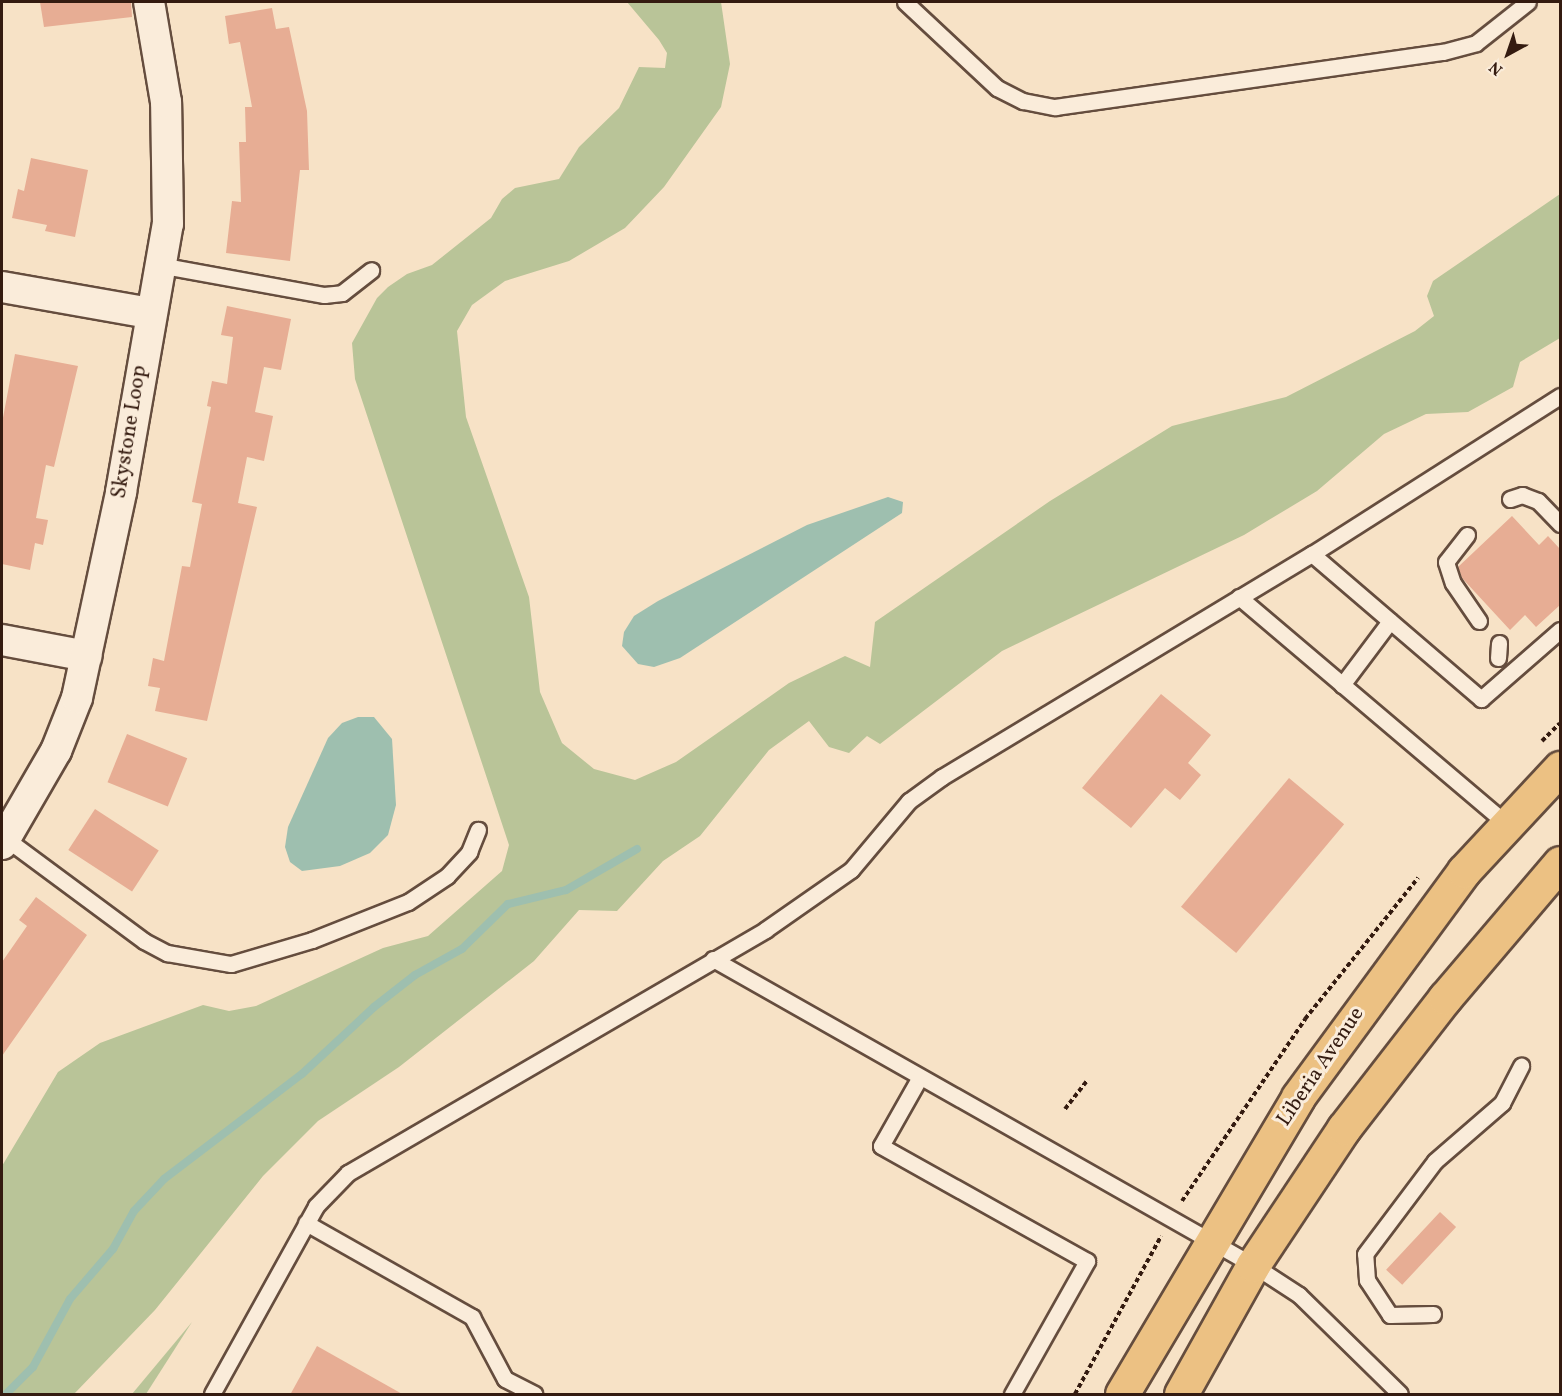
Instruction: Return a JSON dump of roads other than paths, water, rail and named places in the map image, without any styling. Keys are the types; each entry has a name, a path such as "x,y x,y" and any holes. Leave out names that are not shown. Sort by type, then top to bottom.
{"highway":[{"name":"Liberia Avenue","path":"1122,1395 1210,1241 1298,1097 1380,981 1464,871 1560,768"},
{"path":"1181,1395 1253,1265 1344,1128 1445,998 1560,863"}],"street":[{"name":"Skystone Loop","path":"3,841 56,752 87,656 121,492 149,313 168,224 170,169 166,102 148,2"},
{"path":"2,287 149,313"},
{"path":"2,640 87,656"}],"lane":[{"path":"905,2 997,88 1023,101 1055,107 1443,52 1476,43 1528,2"},
{"path":"159,266 324,295 342,293 371,270"},
{"path":"212,1395 306,1223 330,1189 348,1173 713,959 851,870 909,801 942,777 1312,554 1560,396"},
{"path":"1510,499 1522,495 1538,501 1560,524"},
{"path":"1467,535 1446,562 1453,583 1479,621"},
{"path":"1312,554 1481,699 1560,630"},
{"path":"1239,597 1508,825"},
{"path":"1342,685 1390,621"},
{"path":"3,841 144,941 167,952 231,964 312,940 408,902 447,876 469,852 478,830"},
{"path":"713,959 1253,1265 1299,1295 1400,1395"},
{"path":"1433,1314 1390,1316 1367,1280 1365,1254 1435,1161 1502,1103 1521,1066"},
{"path":"920,1077 881,1146 1087,1261 1012,1395"},
{"path":"306,1223 472,1317 505,1379 534,1395"}],"waterway":[{"path":"6,1394 33,1367 70,1299 113,1249 134,1211 164,1179 302,1074 374,1007 415,975 462,949 508,904 566,890 637,849"}]}
